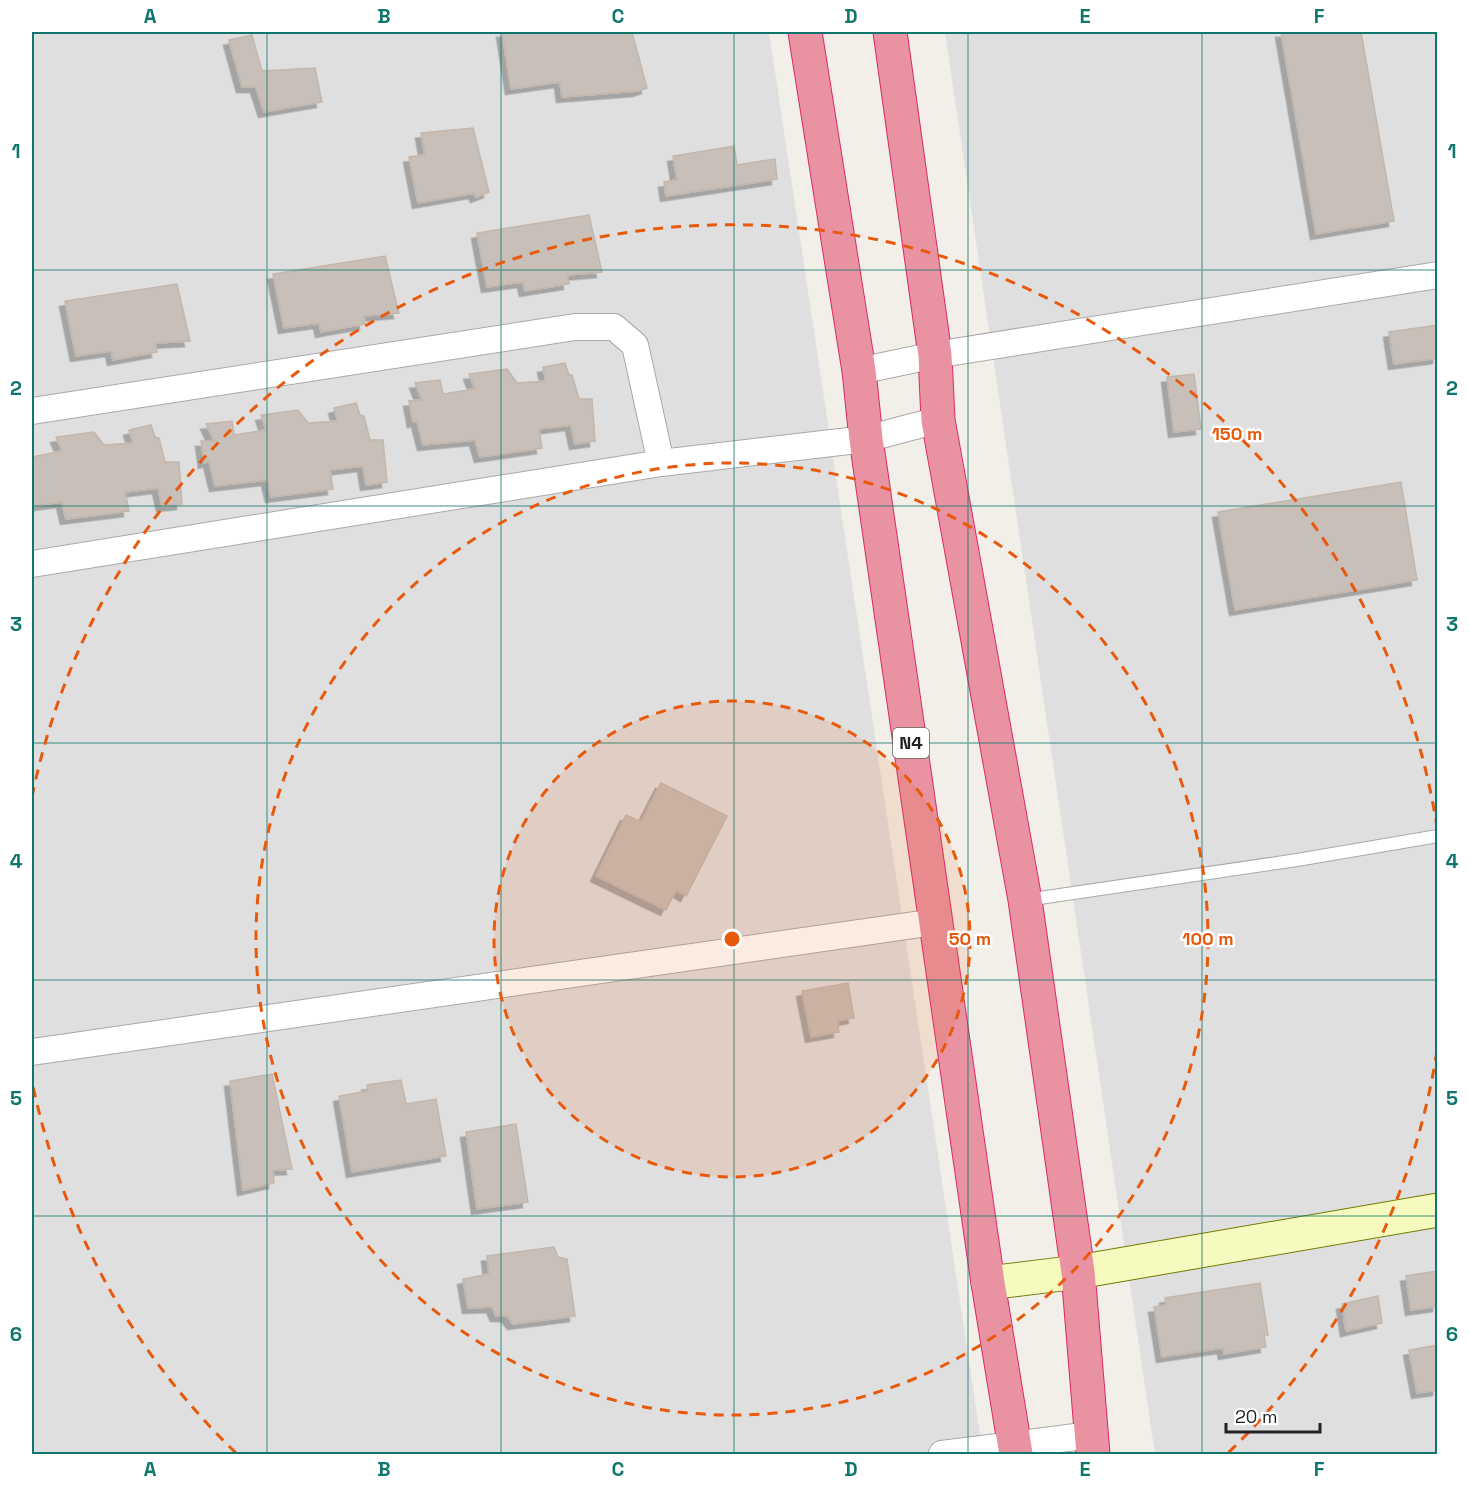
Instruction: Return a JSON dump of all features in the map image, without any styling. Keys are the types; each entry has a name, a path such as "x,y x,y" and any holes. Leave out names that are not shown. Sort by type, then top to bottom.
{"highway":[{"name":"N4","path":"805,32 859,371 866,439 988,1283 1015,1449"},
{"path":"890,32 935,355 938,420 1025,900 1078,1272 1092,1445"}],"street":[{"path":"859,371 935,355 1437,275"},
{"path":"32,411 575,327 614,327 635,345 661,463"},
{"path":"32,564 661,463 866,439 938,420"},
{"path":"32,1052 936,922"},
{"path":"988,1283 1078,1272 1437,1210"},
{"path":"942,1455 1092,1445"}],"lane":[{"path":"1025,900 1298,860 1437,836"}],"shaded area":[{"path":"32,32 769,32 983,1454 32,1454"},
{"path":"945,32 1437,32 1437,1454 1155,1454"}],"building":[{"path":"502,32 632,32 647,88 638,91 562,97 560,82 511,89"},
{"path":"1281,32 1361,32 1394,221 1316,234"},
{"path":"252,35 262,71 315,68 322,102 264,112 256,87 242,87 229,40"},
{"path":"473,128 489,192 476,197 474,193 418,203 409,157 425,155 421,133"},
{"path":"734,146 737,165 775,159 777,179 666,196 664,182 677,180 673,156"},
{"path":"589,215 602,272 567,275 569,284 525,291 523,282 487,287 477,233"},
{"path":"385,256 399,313 364,316 365,324 321,332 319,323 284,328 273,274"},
{"path":"177,284 190,341 155,343 157,352 113,360 111,351 76,356 65,301"},
{"path":"1438,325 1438,358 1394,364 1389,332"},
{"path":"565,363 569,375 572,375 579,399 592,399 595,441 575,444 571,425 539,429 542,448 480,457 475,440 423,445 417,421 413,422 409,401 422,400 415,383 440,380 443,394 475,389 469,374 507,369 517,383 546,381 543,367"},
{"path":"1194,374 1201,429 1174,432 1167,377"},
{"path":"356,403 360,415 364,416 370,440 383,440 387,482 366,485 363,466 330,470 333,489 271,497 267,480 215,486 209,461 204,463 201,441 214,441 206,424 232,421 234,435 266,430 261,415 298,410 308,423 338,421 334,408"},
{"path":"151,425 155,437 159,438 165,462 179,462 182,504 162,506 158,488 125,492 129,511 66,519 62,502 32,506 32,457 62,451 56,437 94,432 104,445 133,443 129,430"},
{"path":"1401,482 1417,580 1235,610 1218,512"},
{"path":"661,783 727,816 686,896 676,890 666,910 596,876 626,815 641,822"},
{"path":"848,983 854,1018 837,1021 839,1032 811,1037 802,991"},
{"path":"272,1074 292,1169 273,1170 274,1183 243,1190 230,1081"},
{"path":"401,1080 406,1104 436,1099 446,1156 352,1172 339,1096 368,1091 367,1085"},
{"path":"516,1124 528,1202 477,1209 466,1132"},
{"path":"554,1247 558,1257 567,1259 575,1316 513,1324 507,1316 496,1316 492,1307 468,1308 463,1279 489,1274 487,1256"},
{"path":"1438,1271 1438,1306 1411,1310 1406,1276"},
{"path":"1260,1283 1268,1335 1264,1335 1266,1347 1224,1354 1223,1348 1162,1357 1154,1307 1166,1305 1165,1298"},
{"path":"1378,1296 1382,1323 1346,1331 1342,1304"},
{"path":"1438,1345 1438,1390 1417,1393 1409,1350"}]}
